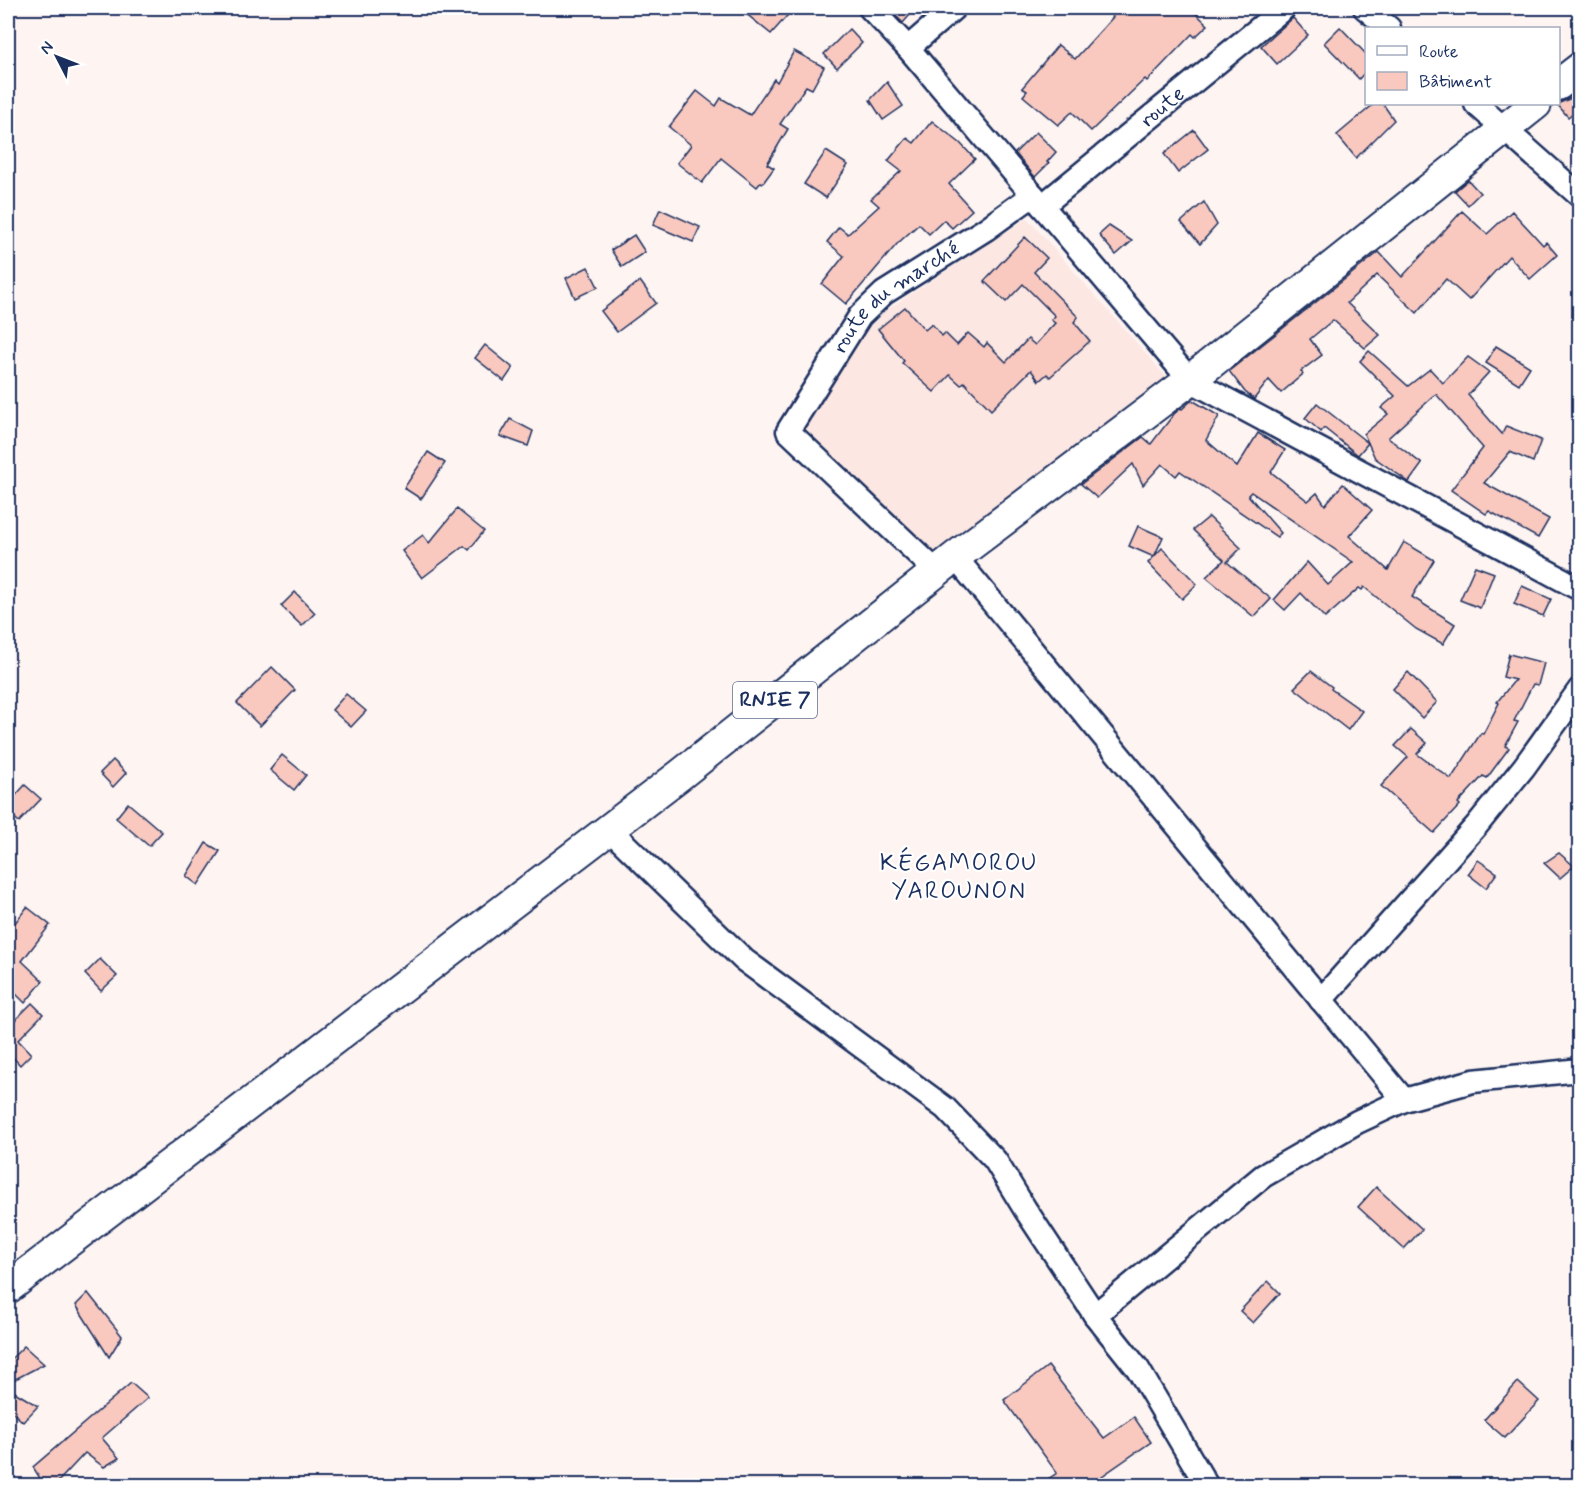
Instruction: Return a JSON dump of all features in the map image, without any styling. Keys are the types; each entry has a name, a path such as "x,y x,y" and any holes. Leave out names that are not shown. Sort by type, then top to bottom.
{"main road":[{"path":"1560,83 1580,68"},
{"name":"RNIE 7","path":"8,1288 609,829 946,564 1190,380 1535,105"}],"street":[{"path":"870,8 908,48 1190,380 1580,589"},
{"path":"908,48 954,8"},
{"name":"route","path":"1038,201 1284,8"},
{"path":"1365,8 1388,27"},
{"path":"1477,105 1580,196"},
{"name":"route du marché","path":"946,564 788,431 860,316 884,293 986,229 1038,201"},
{"path":"946,564 1321,1000 1404,1100"},
{"path":"1321,1000 1477,825 1524,767 1580,689"},
{"path":"609,829 744,960 945,1108 995,1160 1095,1315 1138,1369 1207,1485"},
{"path":"1095,1315 1263,1176 1357,1122 1404,1100 1473,1081 1580,1070"}],"shaded area":[{"path":"1027,218 1170,381 936,557 805,428 864,332 885,311"}],"building":[{"path":"739,8 794,8 771,34"},
{"path":"888,8 916,8 903,23"},
{"path":"1104,8 1190,8 1208,25 1195,37 1192,34 1147,81 1145,79 1091,131 1072,112 1058,125 1023,96 1027,91 1022,88 1058,45 1075,59 1113,17"},
{"path":"1293,18 1308,35 1277,64 1261,46"},
{"path":"1340,27 1365,53 1365,72 1359,79 1324,43"},
{"path":"849,29 862,43 837,68 824,54"},
{"path":"794,51 824,67 812,89 806,86 780,124 788,129 767,164 774,168 763,183 761,182 757,187 721,158 702,183 677,163 691,145 669,127 697,91 716,106 721,98 750,115 774,79 777,82"},
{"path":"887,82 903,106 883,120 870,100"},
{"path":"1580,90 1580,107 1568,117 1558,105"},
{"path":"1373,105 1384,105 1394,120 1356,158 1337,135"},
{"path":"932,121 960,143 975,159 949,184 972,210 952,228 944,220 929,234 919,224 897,244 846,304 822,284 844,256 827,242 839,227 848,234 879,206 871,199 901,171 888,161 907,138 914,143"},
{"path":"1194,130 1208,149 1178,173 1164,154"},
{"path":"1036,132 1056,152 1035,177 1015,153"},
{"path":"826,151 848,165 826,198 804,184"},
{"path":"1468,180 1480,193 1468,205 1455,191"},
{"path":"1204,202 1217,225 1200,244 1181,222"},
{"path":"660,209 700,227 693,242 653,225"},
{"path":"1462,211 1487,234 1512,211 1543,245 1546,242 1557,255 1530,279 1509,256 1469,300 1446,279 1417,313 1377,275 1347,303 1380,335 1365,348 1333,320 1310,339 1322,355 1301,371 1303,374 1281,393 1269,380 1254,399 1245,392 1229,371 1379,252 1402,277"},
{"path":"1109,226 1132,241 1116,255 1099,235"},
{"path":"634,235 645,252 622,267 611,250"},
{"path":"1025,237 1047,258 1034,272 1078,317 1074,322 1090,341 1050,377 1047,374 1039,381 1031,370 991,410 964,382 961,385 950,375 934,392 902,363 904,361 878,329 905,307 925,330 932,324 942,336 945,333 957,345 968,333 984,347 987,343 1006,362 1028,339 1035,345 1055,323 1051,320 1055,316 1023,284 1006,302 984,281"},
{"path":"588,267 598,287 575,298 566,278"},
{"path":"640,281 656,303 617,332 601,311"},
{"path":"485,345 513,368 504,381 475,358"},
{"path":"1496,346 1530,367 1519,384 1486,363"},
{"path":"1369,351 1408,386 1430,369 1443,383 1468,357 1489,372 1468,395 1502,434 1506,426 1541,440 1533,462 1510,452 1484,483 1549,519 1538,538 1489,511 1486,514 1451,490 1483,448 1436,394 1388,438 1422,464 1409,482 1375,458 1364,434 1388,414 1381,408 1395,396 1360,361"},
{"path":"1192,400 1219,416 1206,440 1237,467 1258,433 1285,450 1271,472 1308,501 1317,493 1325,505 1343,484 1372,510 1349,536 1388,570 1404,542 1434,560 1412,597 1455,624 1443,644 1416,629 1364,587 1362,590 1359,588 1325,618 1301,593 1285,610 1274,600 1307,562 1328,585 1353,562 1251,492 1248,495 1281,533 1277,537 1180,471 1176,476 1162,464 1143,485 1133,464 1097,498 1081,484 1143,437 1151,444 1174,414"},
{"path":"1317,403 1368,443 1358,455 1324,428 1321,432 1305,418"},
{"path":"510,419 533,431 528,446 500,436"},
{"path":"428,452 445,463 421,499 404,488"},
{"path":"457,509 484,531 469,550 464,546 422,578 402,551 423,535 429,543"},
{"path":"1209,517 1241,548 1227,562 1271,599 1254,617 1206,577 1224,560 1193,530"},
{"path":"1138,526 1163,537 1154,557 1129,546"},
{"path":"1162,548 1197,584 1182,599 1148,563"},
{"path":"1475,566 1494,573 1480,608 1460,600"},
{"path":"1522,586 1551,599 1543,616 1514,604"},
{"path":"295,592 315,613 302,626 281,606"},
{"path":"1509,654 1544,663 1538,685 1533,684 1514,721 1518,722 1505,746 1509,748 1487,778 1483,776 1434,833 1381,786 1408,757 1395,746 1411,729 1427,743 1417,754 1451,779 1481,733 1483,734 1499,703 1497,702 1515,680 1503,677"},
{"path":"272,667 295,690 260,726 237,703"},
{"path":"1311,671 1332,687 1331,689 1362,711 1348,730 1294,688"},
{"path":"1408,672 1437,702 1422,718 1393,689"},
{"path":"346,694 366,711 351,727 332,710"},
{"path":"282,755 306,775 294,790 270,770"},
{"path":"113,760 126,773 113,787 100,773"},
{"path":"25,785 41,799 19,822 8,812 8,804"},
{"path":"128,803 162,832 149,846 116,818"},
{"path":"206,843 220,851 198,885 186,876"},
{"path":"1559,853 1574,866 1560,878 1544,863"},
{"path":"1478,860 1497,873 1486,888 1468,874"},
{"path":"27,907 50,925 22,961 43,981 25,1003 8,986 8,932"},
{"path":"100,959 117,976 101,991 85,974"},
{"path":"32,1003 43,1014 18,1040 31,1054 20,1065 8,1052 8,1027"},
{"path":"1376,1187 1422,1229 1404,1249 1358,1207"},
{"path":"1268,1281 1280,1293 1253,1323 1240,1311"},
{"path":"88,1293 122,1336 109,1357 76,1305"},
{"path":"24,1346 44,1364 8,1383 8,1362"},
{"path":"1048,1366 1104,1438 1134,1417 1151,1442 1089,1485 1039,1485 1057,1473 1004,1400"},
{"path":"1518,1382 1539,1401 1505,1438 1484,1420"},
{"path":"131,1383 148,1398 102,1438 119,1458 104,1467 85,1453 55,1485 44,1485 33,1467"},
{"path":"8,1388 38,1406 23,1422 8,1408"}],"district":[{"name":"KÉGAMOROU YAROUNON","path":"959,877"}]}
